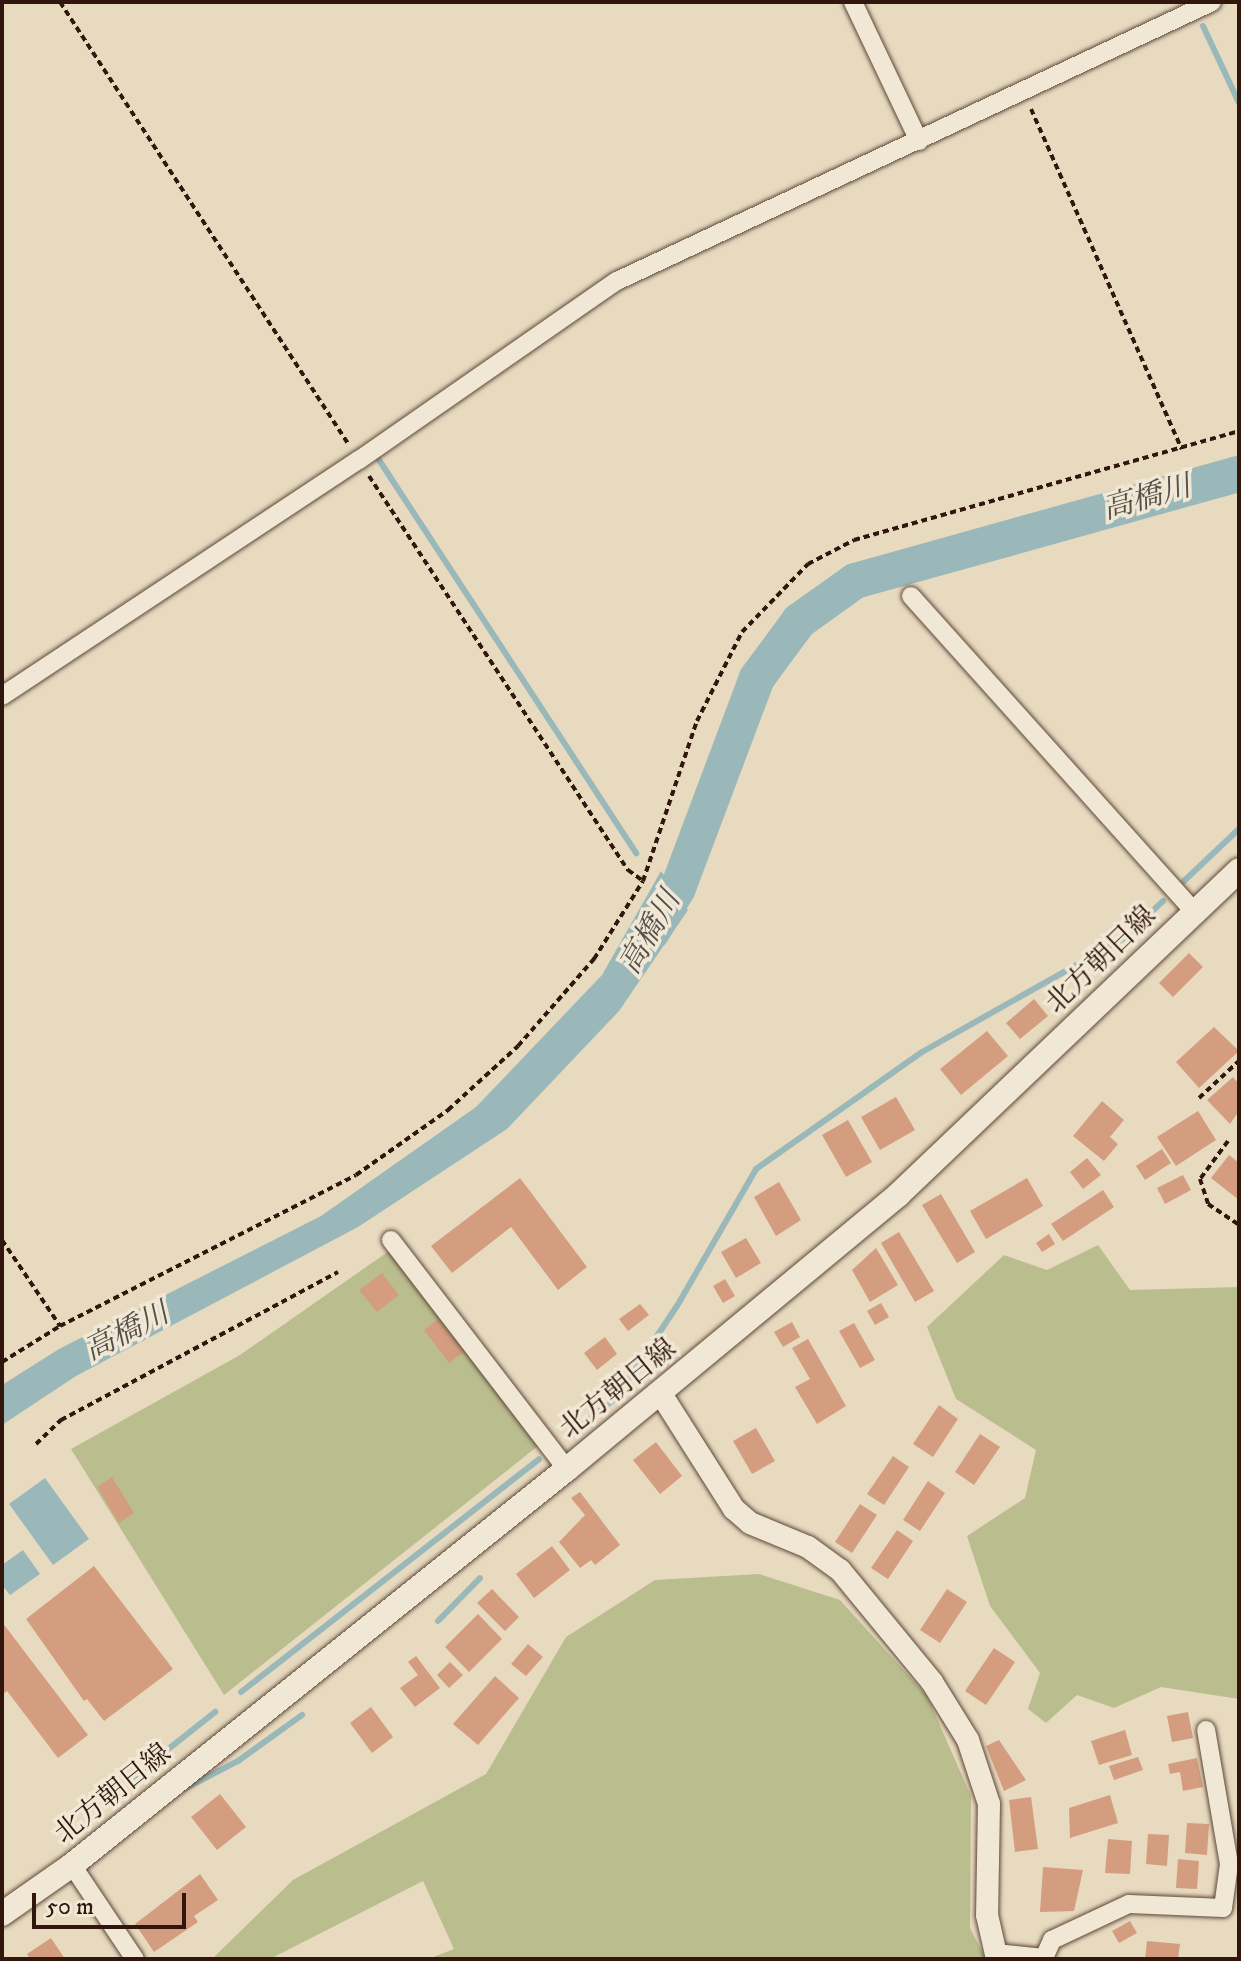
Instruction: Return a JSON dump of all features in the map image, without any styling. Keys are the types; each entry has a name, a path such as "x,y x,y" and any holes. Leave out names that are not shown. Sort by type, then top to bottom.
{"main road":[{"name":"北方朝日線","path":"2,1914 72,1865 661,1394 898,1195 1239,870"}],"street":[{"path":"853,2 919,141"},
{"path":"2,696 359,460 617,281 1212,2"},
{"path":"911,596 1195,912"},
{"path":"391,1240 567,1469"},
{"path":"661,1394 734,1509 750,1523 808,1547 840,1570 932,1682 968,1740 989,1804 987,1915 996,1956 1044,1958 1052,1940 1129,1904 1223,1908 1229,1864 1206,1730"},
{"path":"72,1865 135,1959"}],"path":[{"path":"60,2 628,870 643,881"},
{"path":"1023,92 1182,449"},
{"path":"2,1362 60,1326 356,1175 448,1110 518,1046 594,959 643,881 697,721 742,632 808,564 854,540 1239,431"},
{"path":"1199,1098 1239,1061"},
{"path":"1228,1141 1200,1179 1208,1204 1239,1225"},
{"path":"2,1240 60,1326"},
{"path":"36,1444 61,1420 338,1272"}],"green space":[{"path":"1098,1245 1130,1290 1239,1287 1239,1699 1161,1687 1114,1708 1077,1695 1046,1723 1028,1709 1040,1673 990,1606 967,1536 1025,1498 1036,1450 956,1399 927,1327 1004,1255 1047,1270"},
{"path":"389,1251 538,1446 224,1695 71,1449 240,1355"},
{"path":"759,1574 840,1600 927,1696 971,1796 970,1928 986,1959 428,1959 454,1949 423,1881 270,1959 212,1959 293,1880 486,1774 566,1637 655,1580"}],"water":[{"path":"661,871 688,910 619,1011 507,1129 358,1227 76,1376 2,1425 2,1385 59,1349 321,1216 476,1107 602,975"},
{"path":"45,1478 89,1539 53,1565 9,1504"},
{"path":"23,1550 40,1574 10,1595 2,1585 2,1565"}],"building":[{"path":"1189,953 1203,967 1173,997 1159,983"},
{"path":"1034,999 1048,1016 1020,1039 1006,1023"},
{"path":"1214,1027 1239,1051 1199,1088 1176,1062"},
{"path":"987,1031 1008,1056 961,1095 940,1069"},
{"path":"1233,1077 1239,1084 1239,1111 1230,1124 1207,1100"},
{"path":"896,1097 915,1130 880,1150 861,1117"},
{"path":"1102,1101 1124,1120 1110,1137 1118,1144 1104,1161 1073,1136"},
{"path":"1198,1111 1216,1140 1176,1166 1157,1137"},
{"path":"848,1120 872,1162 846,1177 822,1135"},
{"path":"1162,1149 1171,1163 1145,1180 1136,1166"},
{"path":"1229,1155 1239,1163 1239,1200 1211,1178"},
{"path":"1087,1158 1101,1175 1083,1189 1070,1172"},
{"path":"1183,1175 1191,1190 1165,1204 1157,1188"},
{"path":"520,1178 587,1267 558,1290 511,1227 452,1273 431,1246"},
{"path":"1027,1178 1043,1206 986,1239 970,1211"},
{"path":"779,1182 801,1220 776,1236 754,1197"},
{"path":"1103,1190 1114,1207 1063,1241 1051,1224"},
{"path":"941,1194 975,1252 957,1263 922,1205"},
{"path":"899,1232 934,1291 915,1302 881,1243"},
{"path":"1049,1234 1055,1244 1042,1252 1036,1243"},
{"path":"746,1238 761,1263 736,1278 721,1252"},
{"path":"876,1248 898,1285 870,1302 852,1270"},
{"path":"382,1273 399,1295 377,1312 359,1290"},
{"path":"725,1279 735,1296 723,1303 713,1286"},
{"path":"881,1303 889,1317 875,1325 867,1311"},
{"path":"640,1304 649,1315 628,1331 619,1319"},
{"path":"438,1319 464,1352 449,1363 424,1330"},
{"path":"792,1322 800,1337 783,1347 774,1332"},
{"path":"854,1323 875,1360 860,1368 839,1331"},
{"path":"605,1337 617,1354 597,1370 584,1353"},
{"path":"808,1339 846,1406 817,1424 795,1387 810,1379 792,1348"},
{"path":"939,1405 958,1419 933,1457 913,1444"},
{"path":"756,1428 775,1461 752,1474 733,1441"},
{"path":"980,1434 1000,1447 974,1485 955,1472"},
{"path":"656,1442 682,1476 660,1494 633,1460"},
{"path":"893,1456 909,1467 884,1505 867,1494"},
{"path":"112,1477 134,1513 119,1523 97,1487"},
{"path":"928,1481 945,1493 920,1531 903,1520"},
{"path":"580,1492 620,1545 595,1565 591,1560 580,1568 559,1542 585,1515 571,1498"},
{"path":"860,1504 877,1515 852,1553 835,1542"},
{"path":"897,1530 913,1541 888,1579 871,1568"},
{"path":"552,1546 570,1570 534,1598 516,1574"},
{"path":"94,1566 173,1669 104,1721 87,1699 84,1701 26,1619"},
{"path":"492,1589 519,1617 505,1631 477,1603"},
{"path":"947,1589 967,1602 940,1643 920,1630"},
{"path":"478,1614 502,1639 469,1672 445,1647"},
{"path":"2,1622 88,1735 58,1758 7,1691 2,1695"},
{"path":"528,1644 543,1657 526,1676 511,1664"},
{"path":"994,1648 1015,1662 986,1705 965,1691"},
{"path":"416,1656 440,1688 415,1707 400,1688 418,1675 408,1662"},
{"path":"450,1662 463,1675 449,1688 437,1675"},
{"path":"495,1676 519,1698 478,1745 453,1724"},
{"path":"371,1707 393,1737 372,1753 350,1723"},
{"path":"1188,1712 1193,1738 1172,1742 1167,1716"},
{"path":"1125,1730 1132,1755 1099,1765 1091,1741"},
{"path":"999,1740 1026,1780 1004,1791 986,1746"},
{"path":"1138,1757 1143,1770 1114,1780 1109,1766"},
{"path":"1197,1758 1203,1787 1183,1791 1180,1772 1170,1774 1168,1764"},
{"path":"220,1794 246,1827 217,1850 191,1817"},
{"path":"1110,1795 1118,1823 1070,1838 1069,1808"},
{"path":"1031,1797 1038,1849 1015,1852 1009,1800"},
{"path":"1187,1823 1209,1824 1207,1855 1185,1853"},
{"path":"1148,1834 1169,1835 1167,1866 1146,1864"},
{"path":"1108,1839 1132,1841 1130,1874 1105,1873"},
{"path":"1178,1859 1199,1861 1197,1889 1176,1888"},
{"path":"1043,1867 1083,1870 1074,1911 1040,1912"},
{"path":"200,1874 218,1900 194,1916 198,1922 154,1952 135,1924"},
{"path":"1130,1921 1137,1933 1119,1943 1112,1931"},
{"path":"51,1938 65,1959 30,1959 27,1954"},
{"path":"1147,1941 1180,1944 1178,1959 1145,1959"}],"waterway":[{"path":"1203,26 1239,103"},
{"path":"379,460 636,853"},
{"name":"高橋川","path":"652,932 678,888 757,678 799,621 855,581 1239,474"},
{"path":"1184,881 1239,829"},
{"path":"578,1428 616,1398 677,1306 756,1169 922,1052 1124,938 1163,901"},
{"path":"241,1692 539,1459"},
{"path":"438,1621 480,1578"},
{"path":"133,1777 215,1712"},
{"path":"184,1789 238,1761 302,1715"}]}
